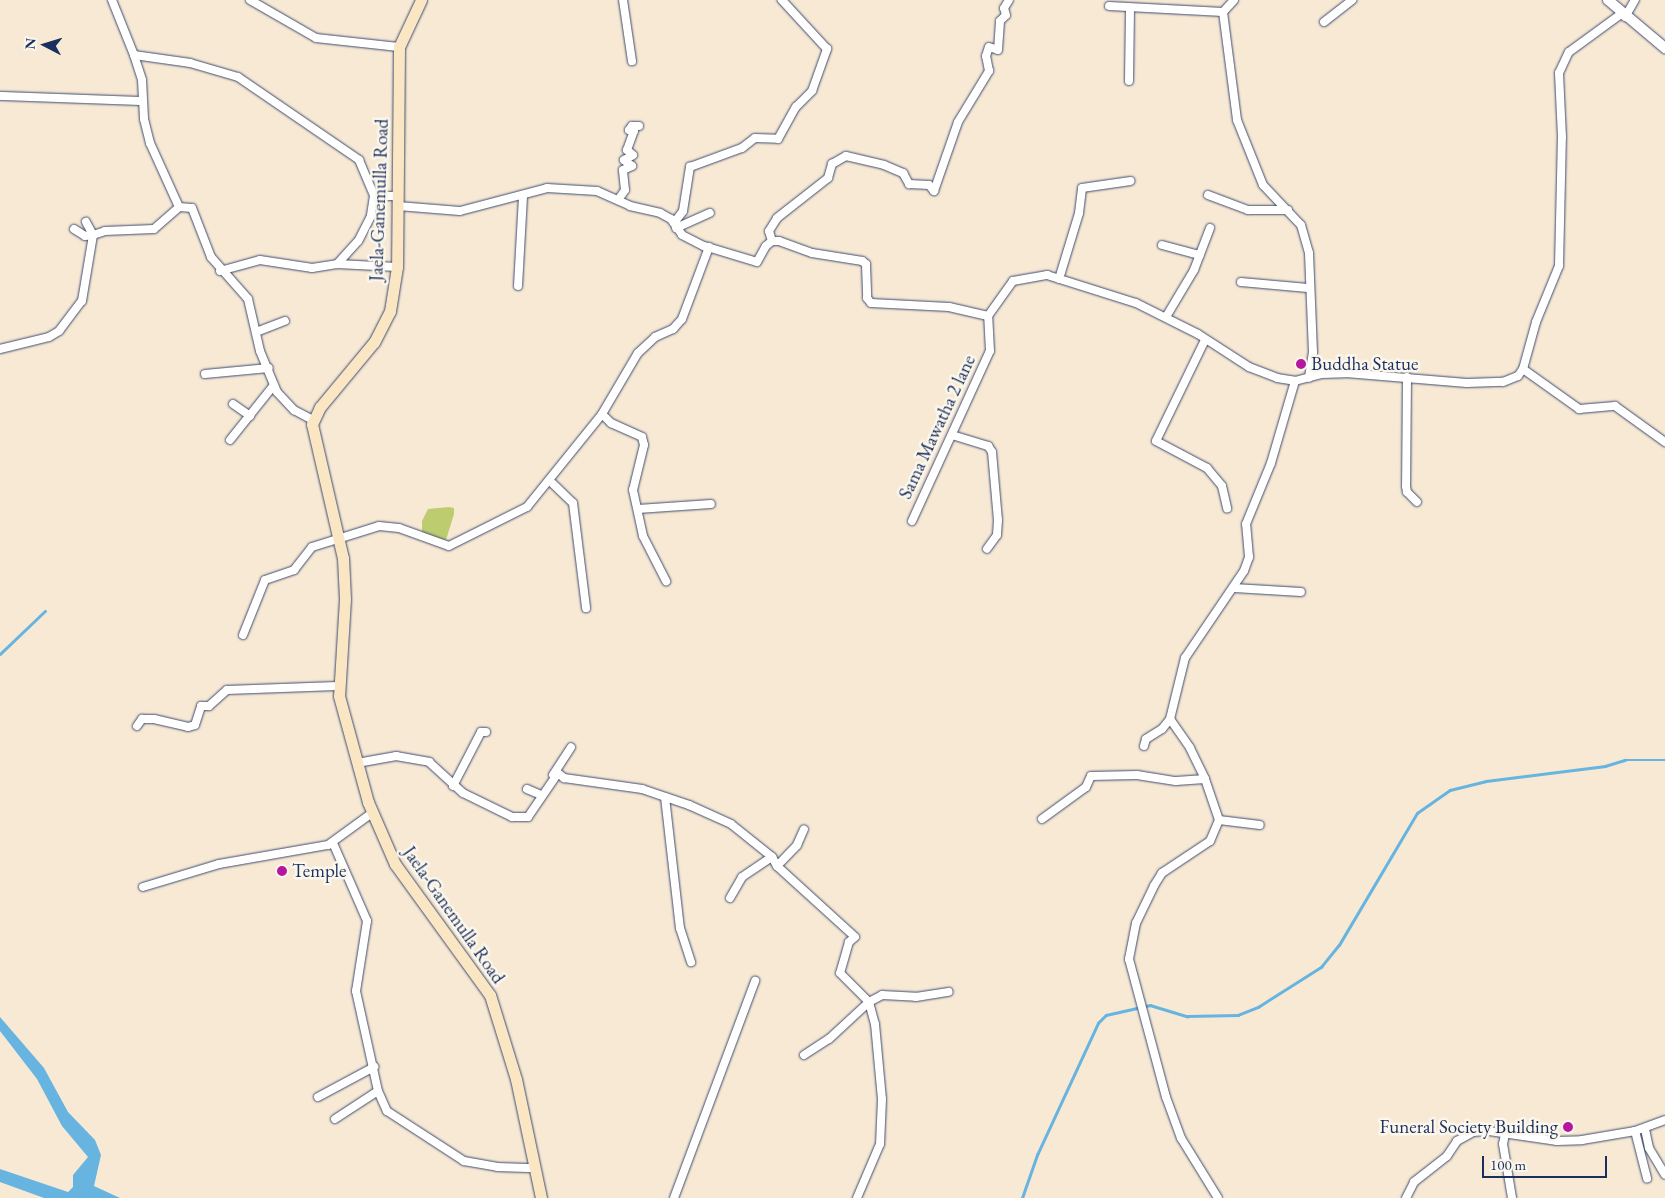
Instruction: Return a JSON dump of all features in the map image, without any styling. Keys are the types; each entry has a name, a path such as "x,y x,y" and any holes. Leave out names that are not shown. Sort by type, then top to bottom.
{"main road":[{"name":"Jaela-Ganemulla Road","path":"421,0 399,47 397,268 385,327 313,420 314,437 339,539 345,598 338,686 357,763 372,813 395,864 490,995 505,1038 541,1198"}],"street":[{"path":"112,0 142,80 144,119 156,161 179,207"},
{"path":"250,0 316,38 399,47"},
{"path":"623,0 632,61"},
{"path":"675,225 684,211 690,167 742,148 755,138 778,139 796,107 812,91 827,49 782,0"},
{"path":"374,196 460,211 523,196 547,188 583,189 660,214 709,247 757,262 772,241 771,224 828,178 832,164 846,156 884,165 903,173 909,184 929,186 934,190 958,122 989,71 986,56 989,47 998,50 1000,21 1006,15 1004,8 1009,0"},
{"path":"1234,0 1223,12 1237,120 1264,185 1301,224 1309,253 1308,288 1313,352 1309,378"},
{"path":"1324,22 1352,0"},
{"path":"1608,0 1623,16 1665,48"},
{"path":"772,241 780,240 827,257 862,261 866,264 867,298 871,303 949,307 988,316 1014,281 1033,275 1059,279 1136,303 1166,317 1256,370 1295,381 1346,373 1503,382 1518,376 1523,369 1536,322 1559,266 1562,137 1559,73 1569,52 1623,16 1635,0"},
{"path":"1109,6 1223,12"},
{"path":"1129,81 1130,8"},
{"path":"134,55 190,63 238,77 359,160 374,196 365,231 337,264"},
{"path":"0,96 143,101"},
{"path":"618,200 625,190 624,170 632,166 624,160 633,155 627,150 634,131 629,130 632,126 639,126"},
{"path":"1059,279 1079,213 1082,188 1130,181"},
{"path":"1208,195 1248,210 1288,210"},
{"path":"518,286 523,196"},
{"path":"74,229 85,236 105,231 154,229 179,207 192,208 211,257 220,271 248,299 256,332 274,385 286,402 313,420"},
{"path":"675,225 710,213"},
{"path":"0,350 49,337 58,331 82,301 93,235 86,222"},
{"path":"1166,317 1200,255 1210,228"},
{"path":"1162,245 1200,255"},
{"path":"243,635 265,580 294,570 312,546 390,526 443,545 456,544 515,515 549,480 602,414 638,353 655,337 673,329 682,319 709,247"},
{"path":"220,271 260,260 312,268 337,264 397,268"},
{"path":"1241,282 1308,288"},
{"name":"Sama Mawatha 2 lane","path":"912,521 990,351 988,316"},
{"path":"256,332 285,321"},
{"path":"1205,340 1156,441 1207,468 1222,486 1227,508"},
{"path":"205,374 268,368"},
{"path":"1523,369 1579,409 1615,406 1665,442"},
{"path":"1407,377 1406,486 1407,492 1417,502"},
{"path":"1144,746 1146,739 1162,729 1170,719 1185,658 1234,588 1249,557 1246,524 1281,435 1295,381"},
{"path":"230,440 274,385"},
{"path":"234,404 250,416"},
{"path":"602,414 611,423 642,437 644,445 634,490 643,536 666,581"},
{"path":"952,435 988,446 992,452 998,520 997,535 987,549"},
{"path":"549,480 573,503 586,608"},
{"path":"638,509 711,504"},
{"path":"1234,588 1301,592"},
{"path":"137,726 142,719 154,719 188,727 195,725 201,706 209,706 227,690 338,686"},
{"path":"1170,719 1190,748 1205,779 1218,820 1210,841 1162,873 1136,922 1129,959 1166,1097 1181,1138 1218,1198"},
{"path":"454,786 481,732 486,732"},
{"path":"357,763 396,756 420,759 428,762 454,786 477,802 512,817 528,817 571,748"},
{"path":"554,775 558,773 564,778 642,789 665,796 731,824 772,857 777,866 855,937 849,942 840,973 869,1002 875,1024 882,1131 876,1157 857,1198"},
{"path":"1042,818 1086,787 1091,776 1137,775 1176,781 1205,779"},
{"path":"527,789 541,795"},
{"path":"665,796 680,928 691,962"},
{"path":"143,887 220,864 333,844 372,813"},
{"path":"1218,820 1260,825"},
{"path":"777,866 797,845 804,829"},
{"path":"333,844 367,922 356,991 378,1091 387,1111 464,1161 497,1167 535,1168"},
{"path":"730,898 742,877 772,857"},
{"path":"674,1198 755,981"},
{"path":"804,1055 829,1039 869,1002 882,995 916,997 950,992"},
{"path":"318,1097 374,1067"},
{"path":"335,1118 378,1091"},
{"path":"1406,1198 1414,1182 1447,1156 1457,1141 1474,1132 1489,1131 1556,1141 1603,1138 1645,1129 1665,1120"},
{"path":"1645,1129 1649,1148 1665,1175"},
{"path":"1635,1131 1647,1178"},
{"path":"1505,1134 1504,1144 1512,1198"}],"green space":[{"path":"454,508 454,514 446,540 422,533 422,521 428,509"}],"water":[{"path":"0,1017 44,1068 68,1112 95,1140 101,1155 94,1186 120,1198 44,1198 0,1182 0,1169 68,1192 73,1187 73,1175 88,1157 62,1126 37,1079 0,1031"}],"waterway":[{"path":"0,654 45,611"},
{"path":"1022,1198 1037,1155 1098,1023 1106,1015 1150,1005 1187,1016 1238,1015 1258,1007 1321,967 1339,945 1417,813 1450,790 1486,781 1605,766 1625,760 1665,760"}],"place":[{"name":"Buddha Statue","path":"1301,364"},
{"name":"Temple","path":"282,871"},
{"name":"Funeral Society Building","path":"1568,1127"}]}
